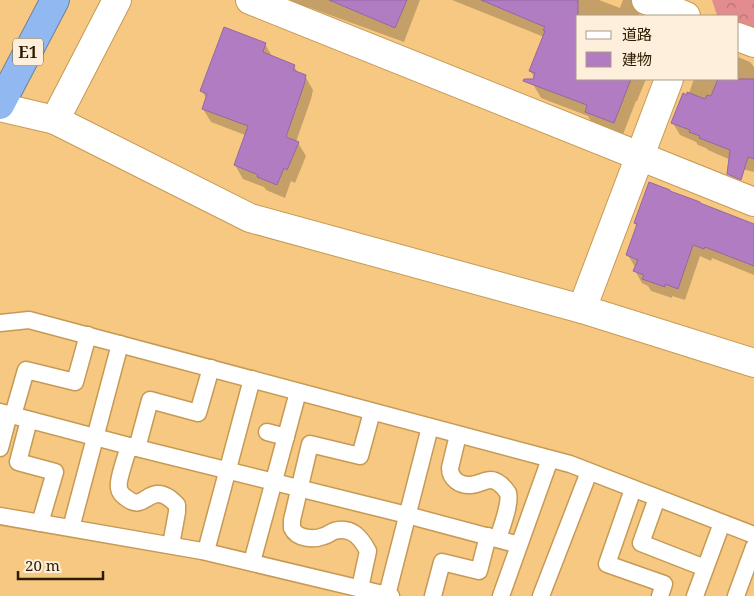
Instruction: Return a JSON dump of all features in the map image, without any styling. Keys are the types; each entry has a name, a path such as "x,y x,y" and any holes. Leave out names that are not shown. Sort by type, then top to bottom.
{"highway":[{"name":"E1","path":"0,106 55,0"}],"street":[{"path":"56,120 117,0"},
{"path":"250,0 754,202"},
{"path":"646,0 684,15"},
{"path":"693,15 699,0"},
{"path":"739,37 754,43"},
{"path":"582,309 669,80"},
{"path":"0,106 56,120 250,218 582,309 754,363"}],"lane":[{"path":"0,323 29,320 570,464 754,535"},
{"path":"0,448 13,415 26,370 75,382 88,335"},
{"path":"71,528 120,344"},
{"path":"171,545 177,505 165,496 158,494 151,496 145,501 130,501 122,495 118,486 150,400 198,412 211,368"},
{"path":"206,552 252,379"},
{"path":"252,562 298,392"},
{"path":"360,588 368,552 362,539 344,530 334,531 314,538 305,537 297,534 292,528 292,520 310,444 360,456 372,412"},
{"path":"13,415 519,545"},
{"path":"13,415 18,462 55,472 40,523"},
{"path":"0,516 206,552 389,595 430,427"},
{"path":"267,432 286,437"},
{"path":"433,596 442,562 479,571 508,504 508,494 502,485 494,480 488,479 467,485 454,479 450,473 450,468 458,435"},
{"path":"501,596 550,459"},
{"path":"541,596 589,472"},
{"path":"633,489 607,564 664,584 660,596"},
{"path":"657,498 641,544 706,568"},
{"path":"695,596 722,523"},
{"path":"736,596 754,547"}],"green space":[{"path":"712,0 754,0 754,30 739,23 739,15 717,15"}],"building":[{"path":"329,0 407,0 395,28"},
{"path":"481,0 578,0 578,15 576,15 576,80 631,80 614,123 585,112 587,105 523,81 524,79 533,79 535,73 529,71 545,27"},
{"path":"224,27 266,43 263,52 295,65 293,70 306,75 286,137 299,142 287,170 284,168 277,185 234,165 248,126 202,109 207,94 200,91"},
{"path":"754,79 754,159 748,157 741,180 727,174 730,150 699,138 700,136 689,132 690,130 671,123 683,93 687,95 687,92 705,99 707,95 711,96 718,80"},
{"path":"649,182 754,224 754,266 705,247 704,249 693,245 678,289 665,284 665,287 642,279 644,275 633,271 638,260 626,255 637,224 634,223"}]}
